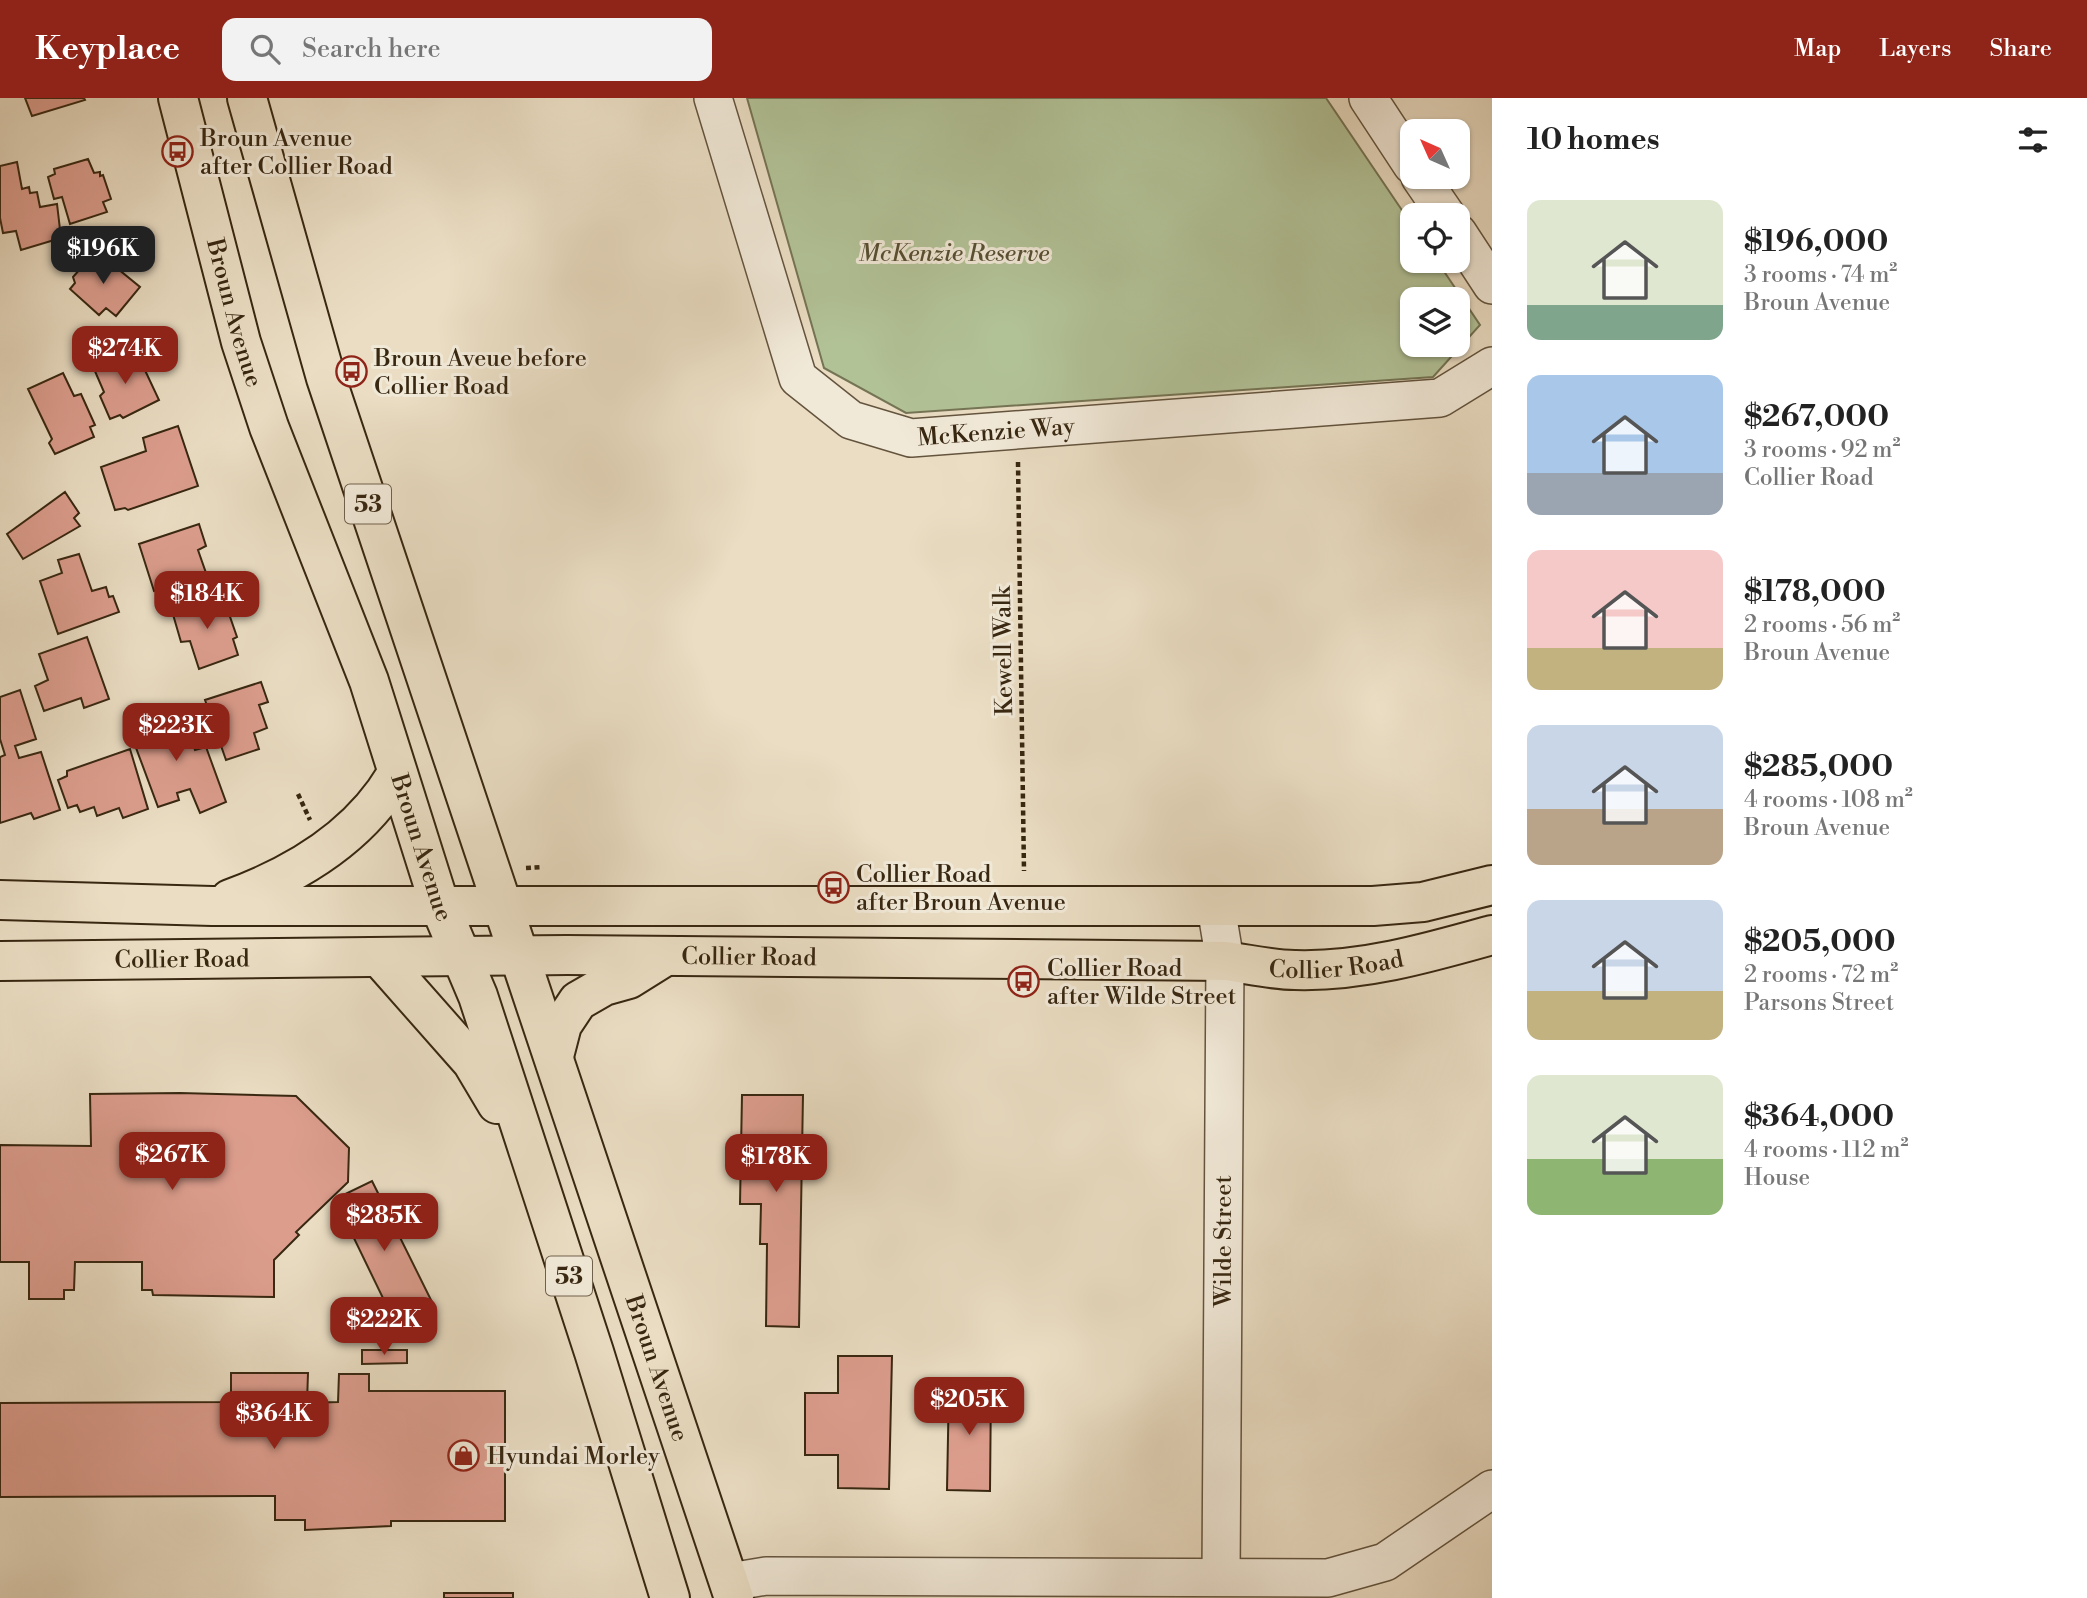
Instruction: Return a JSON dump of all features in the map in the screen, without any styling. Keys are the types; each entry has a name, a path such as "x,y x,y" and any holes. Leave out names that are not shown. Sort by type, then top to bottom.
{"main road":[{"name":"Broun Avenue","path":"178,98 240,342 270,427 369,681 396,775 440,906 478,996 670,1598"},
{"name":"Broun Avenue","path":"247,98 326,378 517,956 554,1056 732,1590"},
{"path":"212,906 264,886 327,848 365,819 396,775"},
{"name":"Collier Road","path":"0,900 212,906 1373,906 1423,902 1492,885"},
{"name":"Collier Road","path":"0,961 666,956 1226,961 1295,970 1359,967 1433,952 1492,935"},
{"path":"554,1056 562,1025 578,1001 604,986 629,979 666,956"},
{"path":"381,959 472,1062 532,1163"}],"street":[{"name":"McKenzie Way","path":"713,98 798,378 851,420 911,438 1440,398 1492,366"},
{"path":"1368,98 1400,147"},
{"path":"1470,251 1492,285"},
{"name":"Wilde Street","path":"1216,907 1226,961 1221,1576"},
{"path":"732,1590 766,1576 1221,1576 1297,1588 1385,1562 1492,1489"}],"path":[{"name":"Kewell Walk","path":"1018,430 1024,871"}],"green space":[{"name":"McKenzie Reserve","path":"747,98 1326,98 1400,207 1400,273 1445,273 1454,287 1400,287 1400,357 1451,357 1433,377 906,413 824,368"},
{"name":"McKenzie Reserve","path":"1470,310 1480,325 1470,336"}],"building":[{"path":"25,98 84,98 85,100 32,116"},
{"path":"88,159 94,173 100,172 100,176 103,175 111,199 103,202 107,212 70,224 62,197 54,199 48,177 55,174 54,169"},
{"path":"17,162 22,189 29,187 30,193 37,192 40,207 57,204 61,238 21,250 16,231 3,233 0,218 0,166"},
{"path":"96,251 140,287 116,316 106,308 99,315 70,289 75,283 73,277"},
{"path":"135,349 159,400 123,418 120,415 110,419 100,396 104,392 94,369"},
{"path":"63,373 74,396 81,394 95,425 90,427 94,437 55,454 49,443 52,439 28,389"},
{"path":"178,426 198,486 128,510 115,510 101,467 146,451 143,438"},
{"path":"65,492 79,513 74,518 80,526 23,559 7,534"},
{"path":"199,524 206,546 198,550 206,573 154,591 139,544"},
{"path":"79,554 92,591 106,587 119,612 58,634 40,581 62,573 58,560"},
{"path":"217,595 223,615 229,614 237,637 233,639 238,655 199,669 190,641 181,642 172,611 180,609 178,606"},
{"path":"87,637 109,699 84,708 81,698 44,711 35,686 48,680 39,654"},
{"path":"261,682 268,702 259,705 267,728 254,733 259,749 226,760 205,700"},
{"path":"20,690 36,739 15,746 19,758 41,752 60,810 34,819 31,813 0,823 0,757 5,755 0,739 0,697"},
{"path":"181,709 195,750 206,747 226,802 200,813 190,789 177,793 179,800 158,807 129,729"},
{"path":"130,749 148,809 123,818 119,808 97,816 94,807 80,812 77,805 68,808 58,780 67,776 67,771"},
{"path":"90,1094 296,1096 349,1148 348,1182 296,1232 299,1235 274,1260 274,1297 153,1295 152,1290 142,1290 142,1262 75,1262 74,1290 64,1290 64,1299 29,1299 29,1262 0,1262 0,1145 91,1146"},
{"path":"742,1095 803,1095 799,1327 766,1326 767,1244 760,1244 761,1204 740,1204"},
{"path":"372,1181 434,1306 396,1325 335,1199"},
{"path":"362,1350 407,1350 407,1363 362,1364"},
{"path":"838,1356 892,1356 889,1489 838,1488 838,1455 805,1455 805,1393 838,1393"},
{"path":"231,1373 308,1373 307,1403 338,1402 339,1374 369,1374 369,1391 505,1391 505,1521 391,1521 391,1526 305,1530 305,1520 275,1520 275,1496 0,1497 0,1403 231,1402"},
{"path":"949,1384 991,1384 990,1491 947,1490"},
{"path":"444,1593 513,1593 513,1598 444,1598"}],"place":[{"name":"Broun Avenue after Collier Road","path":"177,152"},
{"name":"Broun Aveue before Collier Road","path":"351,372"},
{"name":"Collier Road after Broun Avenue","path":"833,888"},
{"name":"Collier Road after Wilde Street","path":"1024,982"},
{"name":"Hyundai Morley","path":"464,1456"}]}
